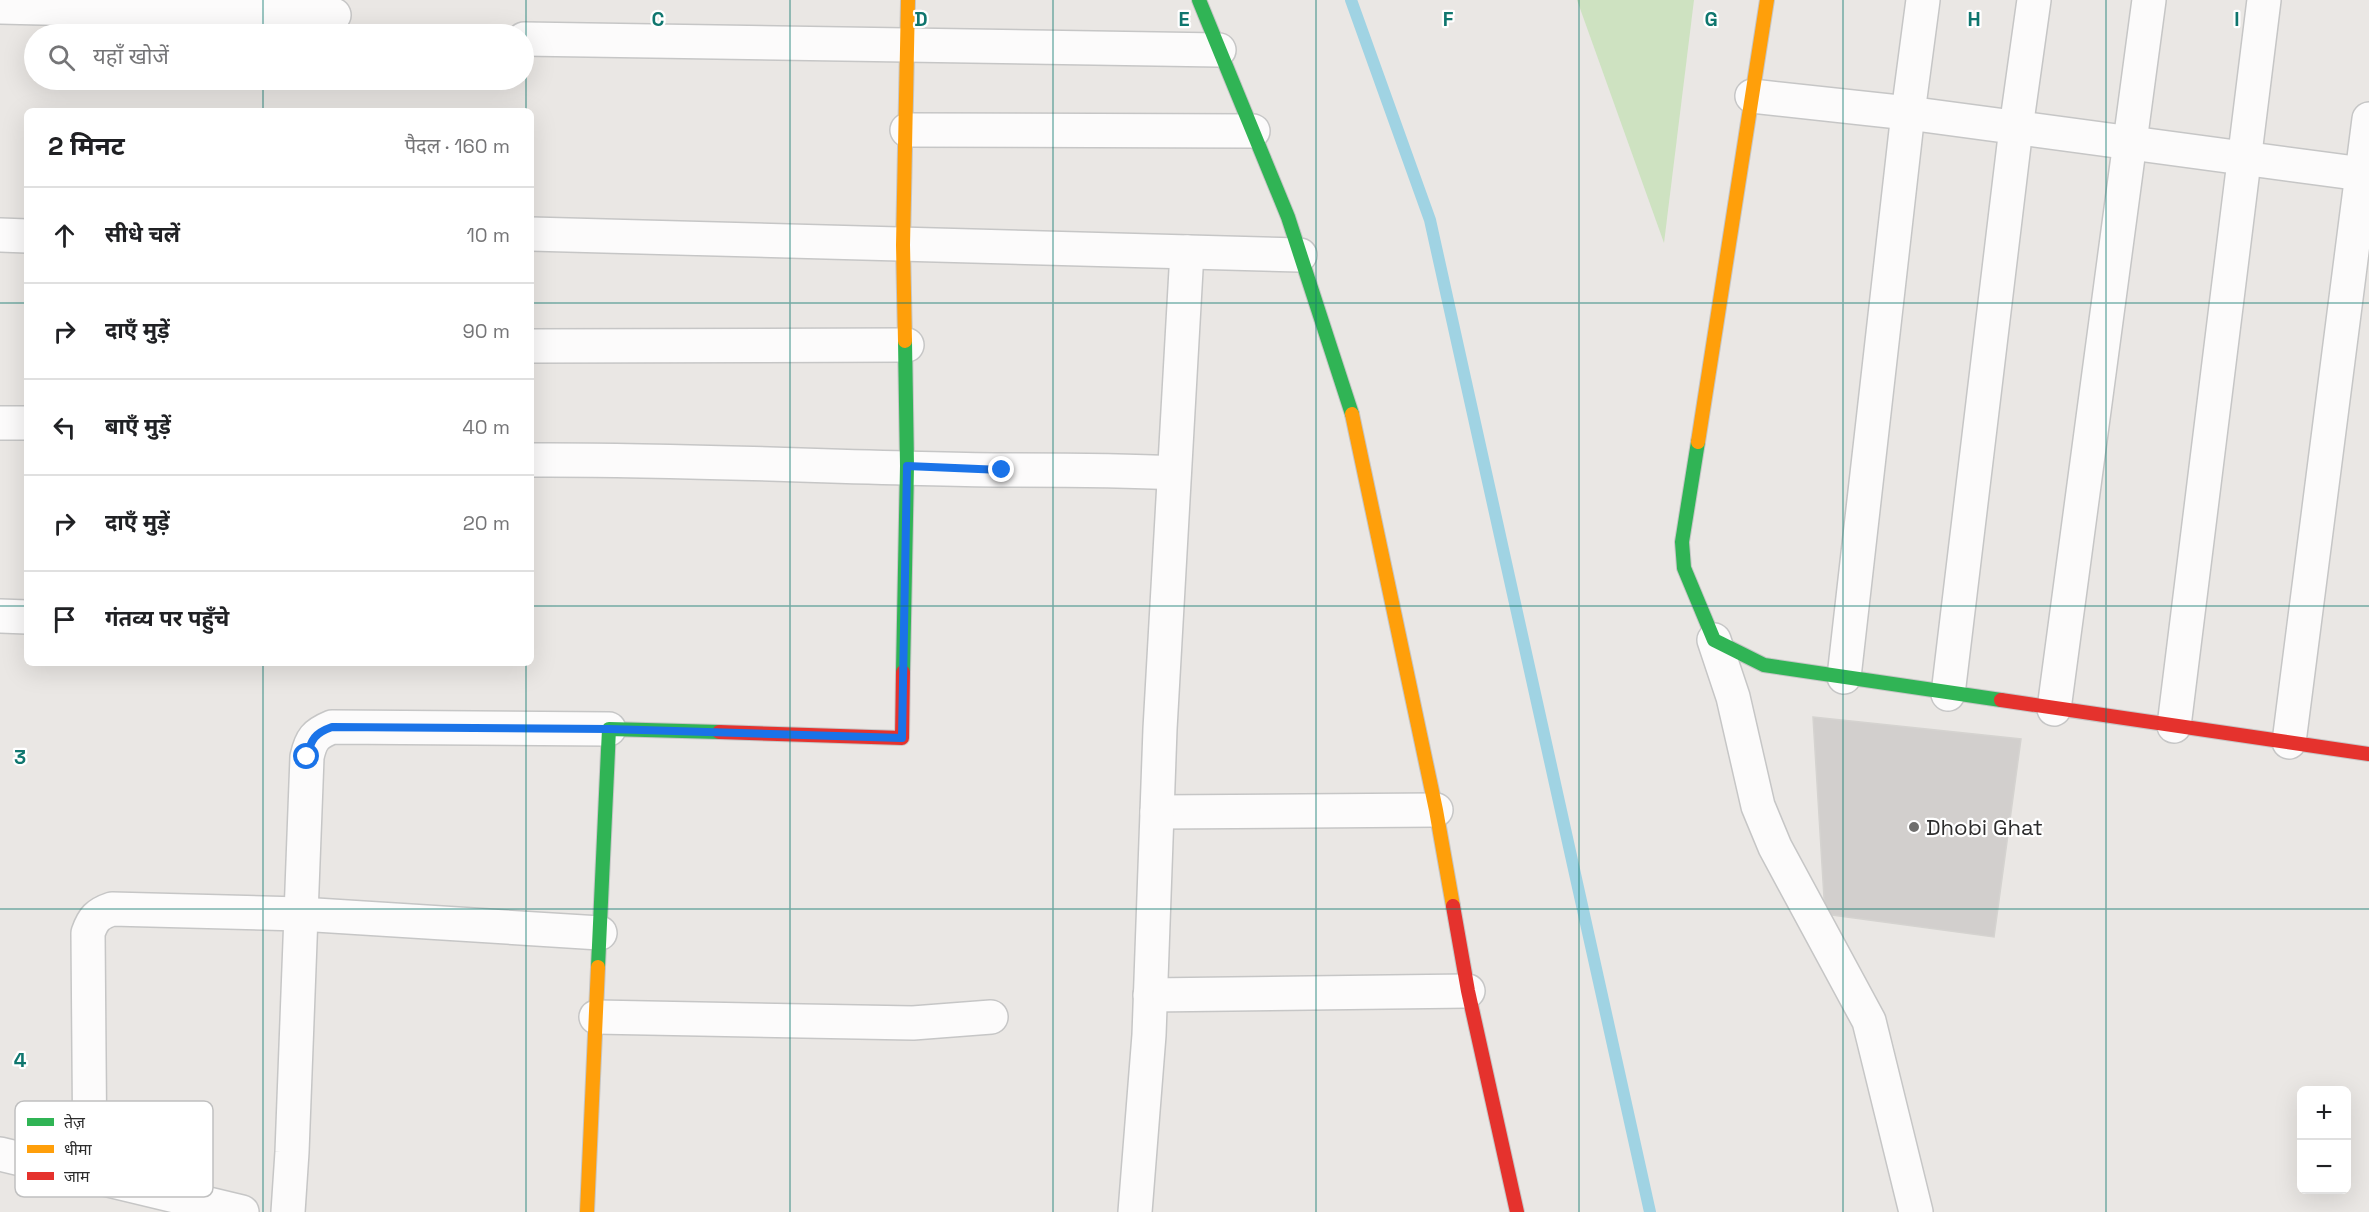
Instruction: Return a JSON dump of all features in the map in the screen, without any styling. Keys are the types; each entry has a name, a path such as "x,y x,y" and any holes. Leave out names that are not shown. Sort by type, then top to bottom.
{"street":[{"path":"288,1212 307,757 311,739 319,732 332,727 609,729 902,738 907,466 907,345 903,245 908,0"},
{"path":"1199,0 1288,217 1353,416 1436,810 1468,991 1517,1212"},
{"path":"1767,0 1683,542 1684,567 1714,640 1733,697 1758,806 1771,836 1869,1021 1916,1212"},
{"path":"1844,677 1908,113 1923,0"},
{"path":"1948,694 2016,128 2034,0"},
{"path":"2054,709 2149,0"},
{"path":"2174,726 2264,0"},
{"path":"0,7 223,6 334,15"},
{"path":"534,39 1219,50"},
{"path":"1752,96 1908,113 2366,174"},
{"path":"2289,742 2366,174 2369,118"},
{"path":"907,130 1253,131"},
{"path":"534,234 1300,255"},
{"path":"0,235 24,236"},
{"path":"1135,1212 1150,995 1157,812 1186,252"},
{"path":"534,346 907,345"},
{"path":"0,423 24,423"},
{"path":"534,460 907,466 1002,470 1081,468 1174,473"},
{"path":"0,616 24,616"},
{"path":"1714,640 1764,665 1948,694 2369,754"},
{"path":"587,1212 609,729"},
{"path":"1157,812 1436,810"},
{"path":"89,1101 88,933 92,920 112,909 300,914 600,933"},
{"path":"1150,995 1468,991"},
{"path":"596,1017 913,1023 991,1017"},
{"path":"0,1154 15,1158"},
{"path":"180,1197 242,1212"}],"green space":[{"path":"1577,0 1694,0 1664,243"}],"building":[{"name":"Dhobi Ghat","path":"1813,717 2021,739 1994,937 1825,914"}],"waterway":[{"path":"1351,0 1430,220 1650,1212"}],"traffic: fast":[{"path":"1199,0 1288,217 1352,414"},
{"path":"903,672 907,466 905,341"},
{"path":"1698,442 1682,542 1684,568 1714,640 1764,665 2001,700"},
{"path":"598,967 609,729 719,732"}],"traffic: slow":[{"path":"905,341 903,245 908,0"},
{"path":"1698,442 1767,0"},
{"path":"1352,414 1436,810 1453,906"},
{"path":"587,1212 598,967"}],"traffic: jam":[{"path":"719,732 902,738 903,672"},
{"path":"2001,700 2369,754"},
{"path":"1453,906 1468,991 1517,1212"}],"place":[{"name":"Dhobi Ghat","path":"1914,827"}],"route":[{"path":"307,757 311,739 319,732 332,727 609,729 902,738 907,466 1002,470"}]}
